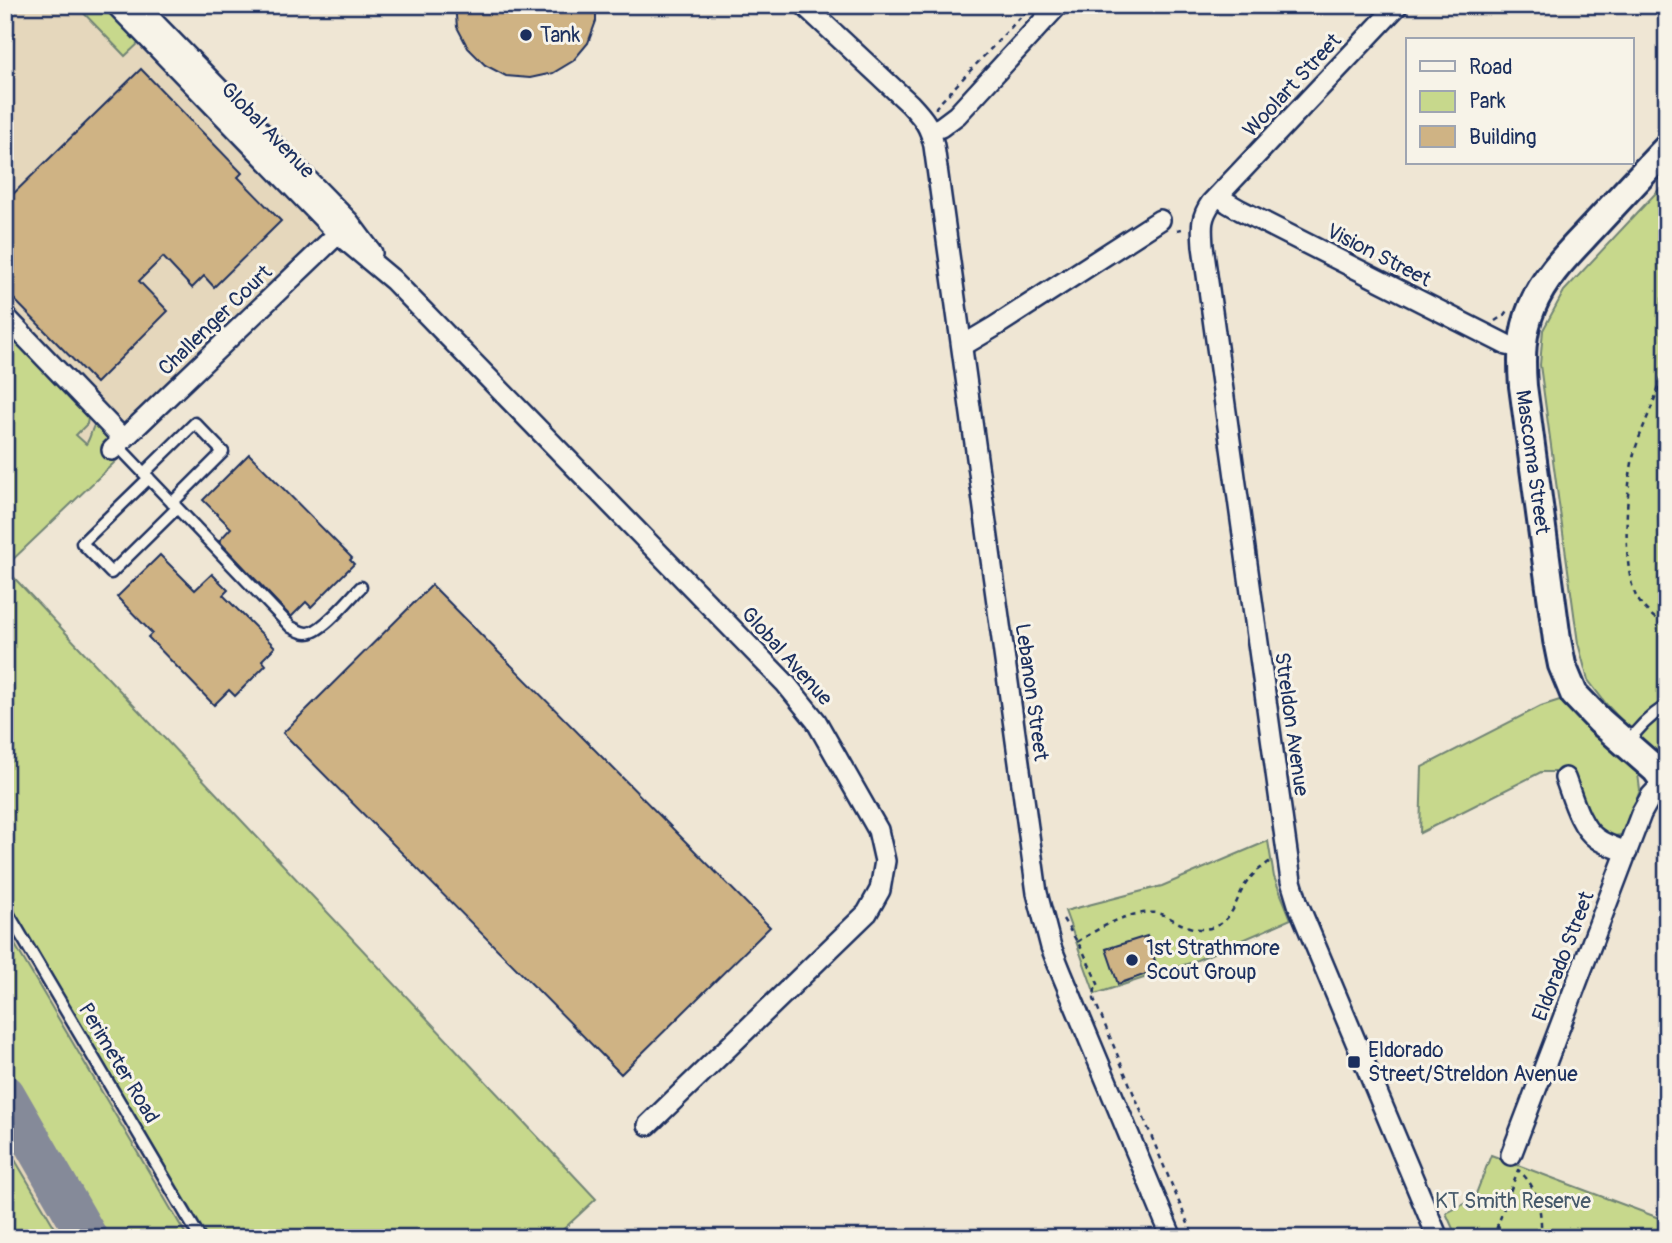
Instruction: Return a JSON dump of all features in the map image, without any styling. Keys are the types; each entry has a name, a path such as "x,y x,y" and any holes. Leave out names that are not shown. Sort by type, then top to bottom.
{"main road":[{"name":"Mascoma Street","path":"1666,783 1656,770 1585,707 1574,694 1562,665 1523,386 1521,348 1531,309 1546,280 1667,148"}],"street":[{"name":"Global Avenue","path":"116,5 343,228"},
{"name":"Global Avenue","path":"136,5 343,228 786,684 816,721 878,830 885,861 880,890 867,913 649,1125"},
{"path":"804,5 937,128 957,115 1058,5"},
{"name":"Woolart Street","path":"1219,195 1398,5"},
{"name":"Lebanon Street","path":"937,128 934,146 1040,906 1051,947 1172,1238"},
{"name":"Vision Street","path":"1219,195 1240,210 1507,345 1521,348"},
{"name":"Streldon Avenue","path":"1219,195 1202,218 1203,246 1291,881 1298,904 1438,1238"},
{"path":"962,346 1160,219"},
{"name":"Challenger Court","path":"117,445 343,228"},
{"path":"5,316 117,445"},
{"path":"1565,778 1583,823 1590,833 1627,852"},
{"name":"Eldorado Street","path":"1511,1155 1646,804 1666,783"}],"lane":[{"path":"195,423 223,453 111,573 82,543 146,476 195,423"},
{"path":"117,445 291,627 310,633 320,628 361,587"},
{"path":"1627,745 1636,730 1667,705"},
{"name":"Perimeter Road","path":"5,908 200,1238"}],"path":[{"path":"937,128 936,107 1032,5"},
{"path":"1177,230 1189,228"},
{"path":"1667,278 1662,297 1664,360 1661,380 1634,453 1626,552 1637,597 1650,615 1667,628"},
{"path":"1077,942 1098,929 1144,913 1161,913 1192,929 1206,929 1220,924 1231,913 1244,886 1255,872 1274,858 1275,864"},
{"path":"1062,917 1083,951 1098,986 1094,999 1194,1238"},
{"path":"1493,1238 1518,1170 1537,1196 1541,1238"},
{"path":"1497,1224 1503,1238"}],"shaded area":[{"path":"5,5 105,5 337,249 5,566"},
{"path":"5,880 215,1238 5,1238"}],"green space":[{"path":"76,5 105,5 140,42 125,56"},
{"path":"1667,181 1667,462 1663,499 1667,522 1667,754 1657,758 1607,705 1588,680 1578,643 1540,365 1543,330 1564,291"},
{"path":"5,325 89,410 87,424 76,435 86,444 97,420 112,436 103,445 117,460 5,567"},
{"path":"5,568 596,1199 554,1238 208,1238 5,897"},
{"path":"1563,699 1632,764 1638,774 1640,790 1626,830 1621,835 1607,837 1599,834 1568,772 1541,772 1420,833 1422,767 1541,706"},
{"path":"1268,841 1274,877 1291,919 1190,963 1095,994 1065,911 1162,886"},
{"path":"5,928 188,1238 109,1238 5,1061"},
{"path":"5,1143 61,1238 5,1238"},
{"name":"KT Smith Reserve","path":"1491,1155 1667,1221 1667,1238 1457,1238 1446,1213 1474,1199"}],"building":[{"name":"Tank","path":"455,5 596,5 596,21 588,43 573,61 553,73 530,78 506,76 485,65 468,48 457,27"},
{"path":"141,69 242,173 238,177 281,221 214,287 204,276 192,288 163,257 139,281 168,311 96,383 5,290 5,202"},
{"path":"249,454 352,558 350,560 354,564 311,607 306,602 291,617 219,541 231,528 203,500"},
{"path":"160,555 195,590 212,574 228,590 223,595 275,647 262,660 266,665 235,696 229,690 214,705 148,637 152,633 117,597"},
{"path":"432,585 770,927 621,1074 283,733"},
{"name":"1st Strathmore Scout Group","path":"1147,936 1158,970 1118,984 1106,949"}],"taxiway":[{"path":"5,1094 88,1238"}],"place":[{"name":"Tank","path":"526,35"},
{"name":"1st Strathmore Scout Group","path":"1132,960"},
{"name":"Eldorado Street/Streldon Avenue","path":"1354,1062"}]}
